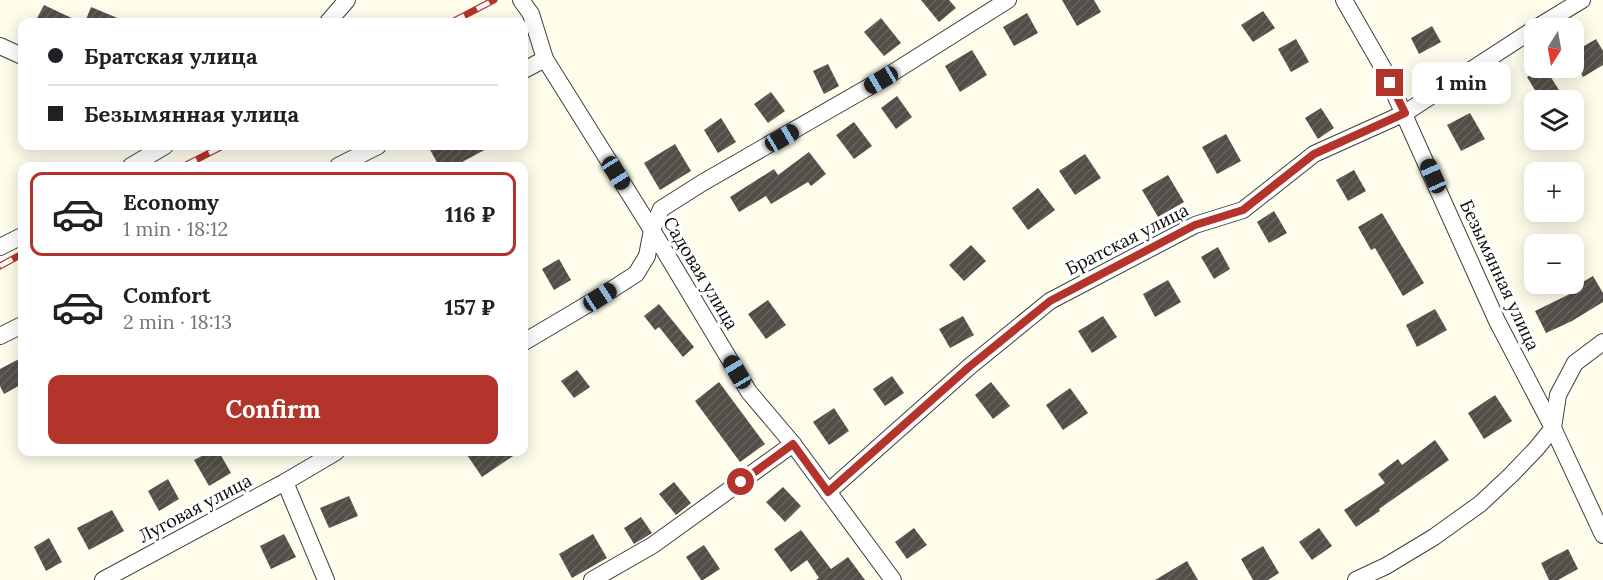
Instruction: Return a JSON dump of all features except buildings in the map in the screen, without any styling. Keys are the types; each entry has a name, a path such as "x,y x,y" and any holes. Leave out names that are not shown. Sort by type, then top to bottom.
{"street":[{"path":"331,18 347,0"},
{"name":"Садовая улица","path":"521,0 531,14 545,59 652,230 749,393 793,444 893,580"},
{"path":"528,340 636,274 647,256 652,230 660,209 881,80 1008,0"},
{"name":"Безымянная улица","path":"1344,0 1383,68 1405,113 1497,321 1553,428 1603,535"},
{"name":"Братская улица","path":"1553,18 1582,0"},
{"name":"Братская улица","path":"828,492 969,367 1050,301 1195,225 1243,210 1314,154 1405,113 1524,36"},
{"path":"0,46 18,54"},
{"path":"528,68 545,59"},
{"path":"138,162 158,150"},
{"path":"346,162 370,150"},
{"path":"0,247 18,238"},
{"path":"0,336 18,327"},
{"path":"1356,580 1386,566 1434,537 1480,504 1536,449 1553,428 1558,395 1575,363 1603,342"},
{"path":"592,580 653,545 793,444"},
{"name":"Луговая улица","path":"103,580 329,456"},
{"path":"285,482 326,580"}],"railway":[{"path":"460,18 494,0"},
{"path":"192,162 215,150"},
{"path":"0,266 18,256"}],"route":[{"path":"741,482 793,444 828,492 969,367 1050,301 1195,225 1243,210 1314,154 1405,113 1390,83"}]}
